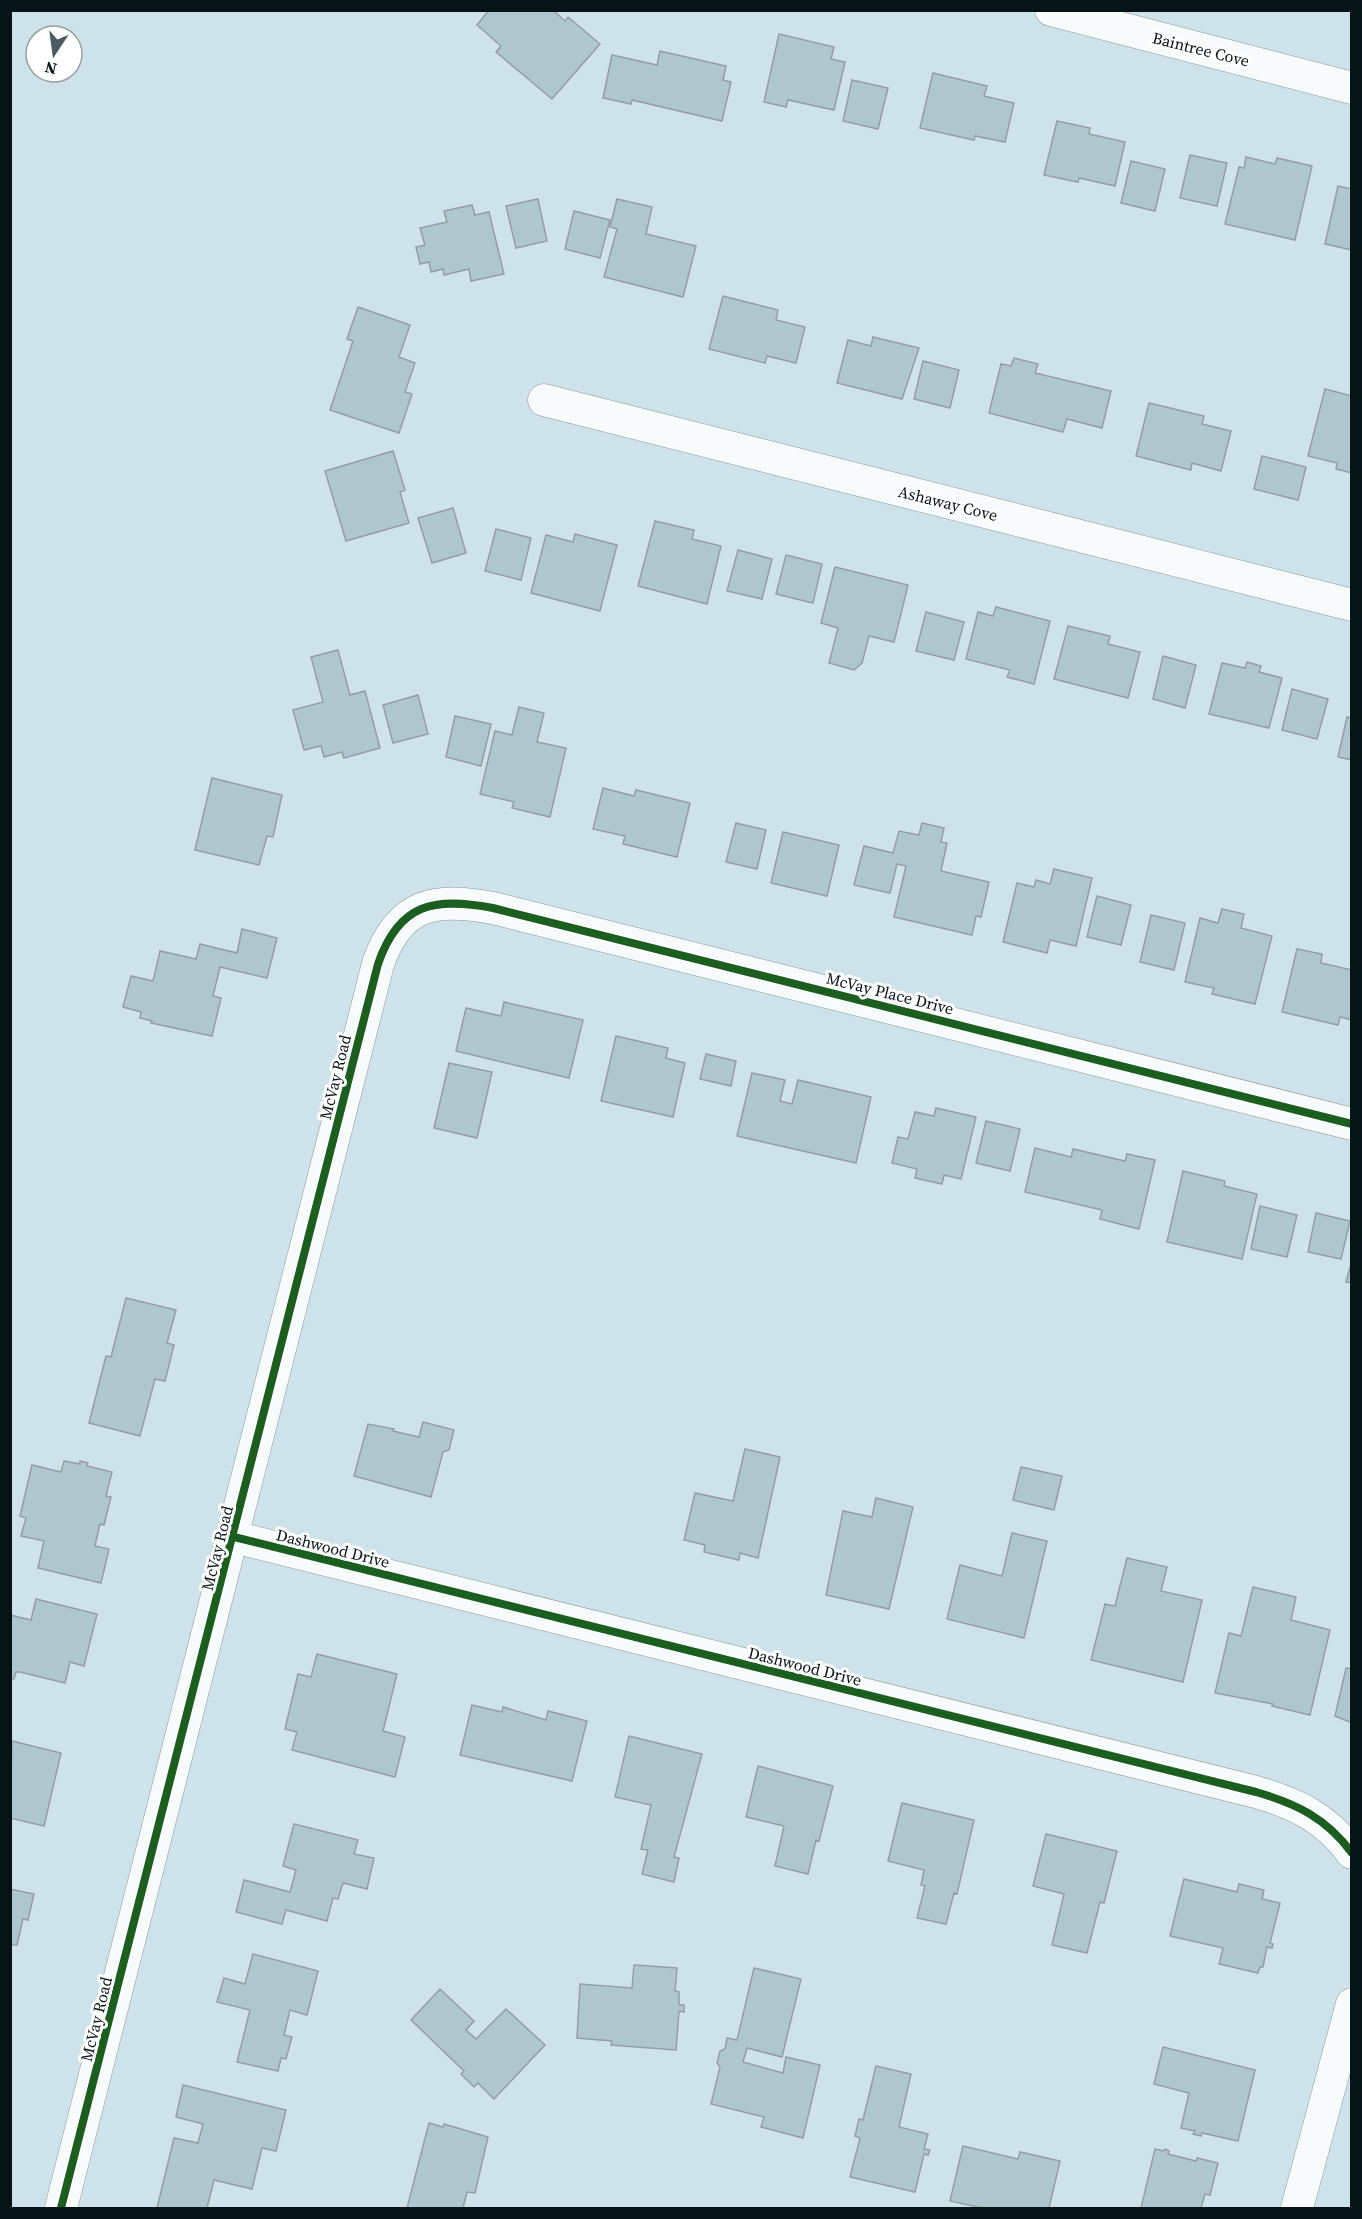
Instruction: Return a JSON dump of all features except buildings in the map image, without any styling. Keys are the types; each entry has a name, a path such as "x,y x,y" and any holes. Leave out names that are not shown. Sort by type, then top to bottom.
{"street":[{"name":"Baintree Cove","path":"1051,10 1352,88"},
{"name":"Ashaway Cove","path":"544,400 1352,605"},
{"name":"McVay Place Drive","path":"420,908 441,903 466,902 522,914 1352,1124"},
{"name":"McVay Road","path":"61,2208 234,1537 378,964 393,932 403,920 420,908"},
{"name":"Dashwood Drive","path":"234,1537 1256,1792 1308,1811 1339,1836 1351,1853"},
{"path":"1297,2208 1352,2004"}],"cycle path":[{"path":"61,2208 378,964 397,928 408,917 421,909 436,905 453,904 493,908 1352,1124"},
{"path":"234,1537 1256,1792 1298,1807 1310,1814 1332,1830 1352,1853"}]}
